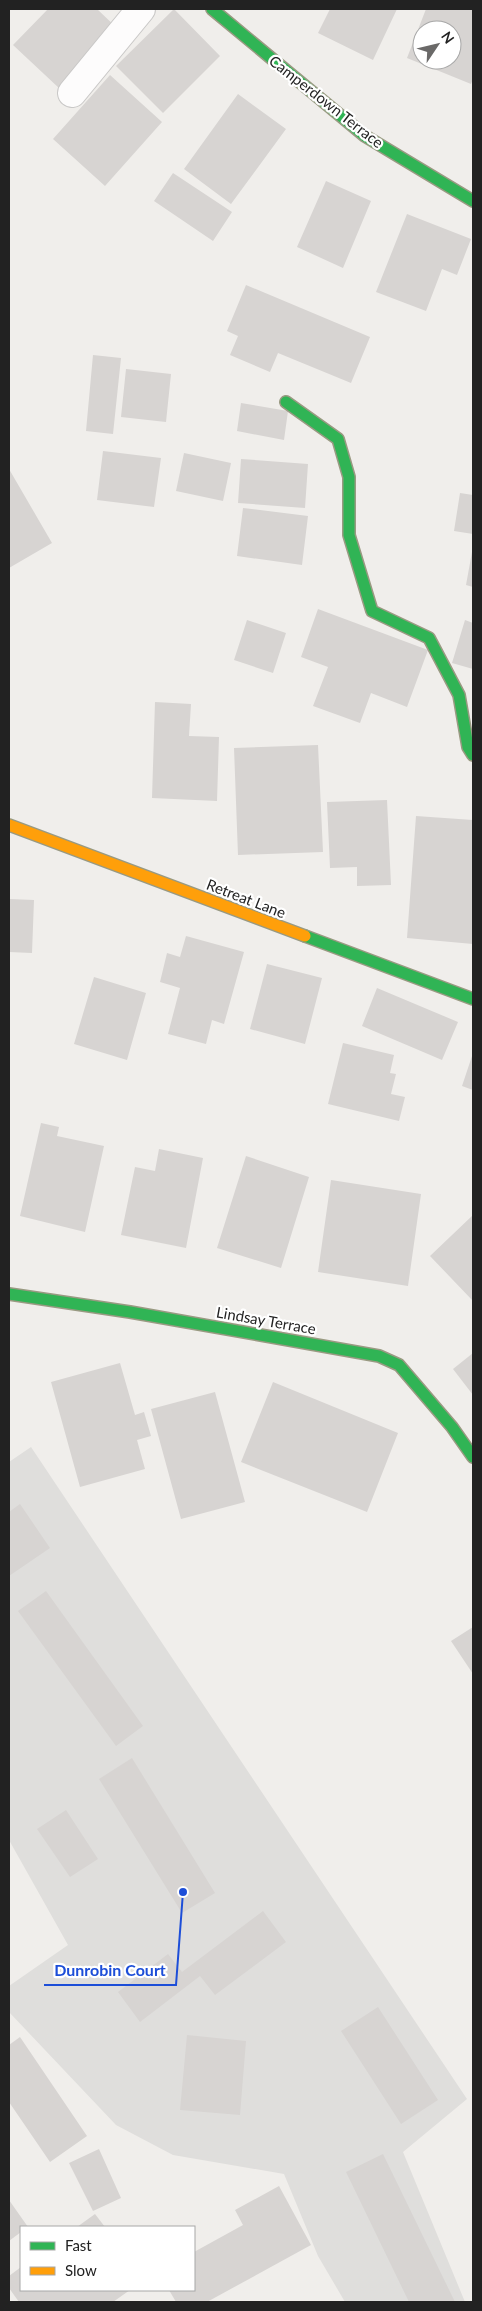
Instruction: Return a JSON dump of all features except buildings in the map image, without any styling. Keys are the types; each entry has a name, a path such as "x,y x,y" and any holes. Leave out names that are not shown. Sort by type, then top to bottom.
{"street":[{"path":"72,92 141,9"},
{"name":"Camperdown Terrace","path":"212,9 365,136 473,201"},
{"path":"286,402 338,439 349,477 349,535 372,611 429,638 459,694 468,747 473,755"},
{"name":"Retreat Lane","path":"9,825 473,999"},
{"name":"Lindsay Terrace","path":"9,1294 130,1312 379,1356 398,1365 452,1427 473,1457"}],"shaded area":[{"path":"31,1447 467,2099 403,2152 465,2302 345,2302 318,2256 284,2174 173,2155 116,2125 9,2012 9,1986 68,1945 9,1840 9,1462"}],"traffic: fast":[{"path":"212,9 365,136 473,201"},
{"path":"286,402 338,439 349,477 349,535 372,611 429,638 459,695 468,747 473,755"},
{"path":"305,936 473,999"},
{"path":"9,1294 130,1312 379,1356 399,1365 452,1427 473,1457"}],"traffic: slow":[{"path":"9,825 305,936"}],"place":[{"name":"Dunrobin Court","path":"183,1892"}]}
